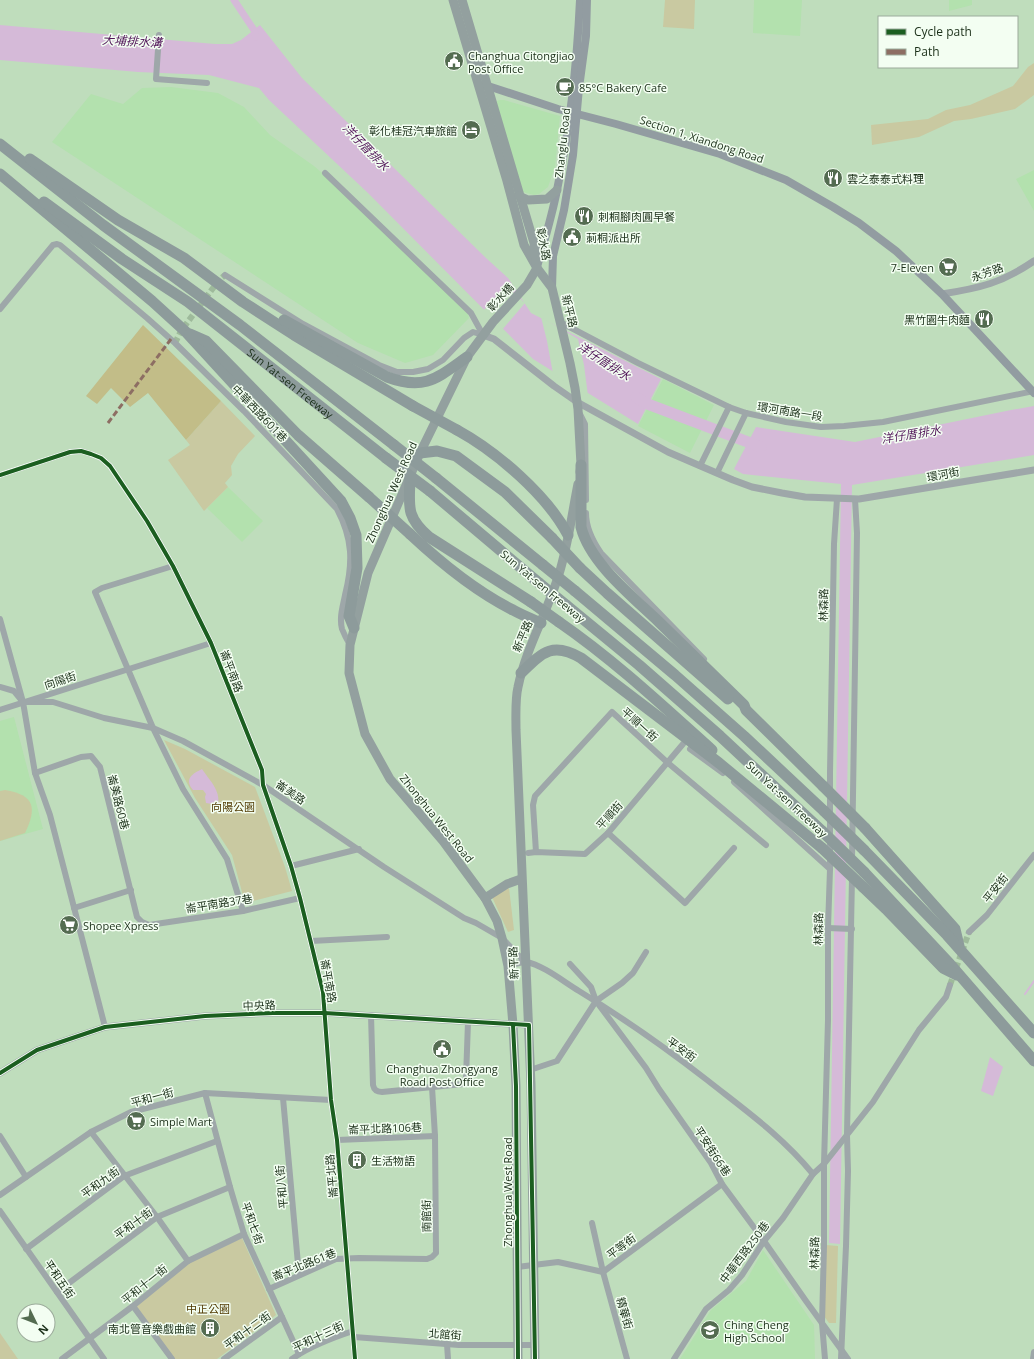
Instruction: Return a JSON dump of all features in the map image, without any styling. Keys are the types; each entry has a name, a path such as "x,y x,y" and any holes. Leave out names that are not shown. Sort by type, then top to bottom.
{"highway":[{"name":"Sun Yat-sen Freeway","path":"0,144 103,225 240,326 436,478 575,591 686,685 744,736 864,850 959,948 1034,1033"},
{"path":"10,152 27,157 118,220 210,272 291,324 387,377 402,382 418,383 430,380 467,357"},
{"name":"Sun Yat-sen Freeway","path":"0,170 122,260 188,302 430,491 638,665 714,731 864,872 950,964 1034,1061"},
{"path":"0,174 152,301 186,332 341,501 350,518 356,535 357,568 350,616 354,628"},
{"path":"184,258 243,302 294,335 413,406 457,430 484,448 513,470 531,487 561,521 568,535"},
{"path":"186,332 206,341 298,435 432,554 481,592 513,610 541,623"},
{"path":"420,453 437,451 456,456 505,492 580,568 607,593 735,705 740,709 746,710"},
{"path":"581,465 581,527 583,536 592,553 614,578 744,705 746,710 865,828 955,929 959,948"},
{"path":"410,479 409,507 412,518 418,528 429,537 531,602 588,642 650,694 776,805 779,812"},
{"path":"521,673 549,651 560,649 581,658 719,763 822,848 886,909 944,968 960,976"}],"main road":[{"name":"彰水路","path":"453,0 484,86 534,243 537,268"},
{"name":"彰水路","path":"462,0 524,245 537,268"},
{"name":"Zhanglu Road","path":"552,288 553,256 564,210 573,155 573,112 580,0"},
{"name":"Zhanglu Road","path":"537,268 557,190 573,112 586,36 587,0"},
{"name":"Section 1, Xiandong Road","path":"484,86 558,109 720,154 786,180 833,207 875,235 901,255 942,294 1034,391"},
{"path":"519,196 528,200 547,199 557,190"},
{"name":"彰水橋","path":"493,322 524,288 537,268"},
{"name":"新平路","path":"529,1025 521,879 516,730 517,689 527,655 541,623 559,574 581,465 577,405 570,363 552,288 537,268"},
{"name":"Zhonghua West Road","path":"493,322 467,357 420,453 368,573 350,645 349,673 365,734 390,779 443,841 485,898 497,921 502,938 508,966 516,1086 518,1359"},
{"path":"485,898 507,884 521,879"},
{"path":"529,1025 535,1359"}],"street":[{"path":"159,37 156,80 207,83"},
{"path":"326,174 471,313 483,335"},
{"name":"中華西路601巷","path":"0,309 53,245 57,244 148,318 175,343 244,411 337,509 349,537 351,554 350,572 341,614 342,628 350,645"},
{"name":"永芳路","path":"942,294 974,289 997,282 1034,261"},
{"path":"225,275 302,324 378,365 397,372 413,372 428,369 442,360 464,338 473,332 483,335"},
{"name":"環河南路一段","path":"560,322 638,363 729,407 746,414 786,422 821,427 883,422 1034,391"},
{"name":"環河街","path":"483,335 494,338 577,405 665,450 732,480 752,487 782,493 837,499 855,499 909,492 1034,470"},
{"path":"577,405 585,424 586,519 593,542 610,564 738,692"},
{"path":"700,466 729,407"},
{"path":"717,473 746,414"},
{"name":"崙平南路","path":"0,475 70,452 81,451 101,458 110,466 147,521 172,566 211,643 262,770 263,785 291,866 311,941 323,992 324,1013"},
{"name":"林森路","path":"825,1359 822,1323 824,1164 828,1020 834,544 837,499"},
{"path":"841,1359 848,1171 847,1135 852,780 857,533 855,499"},
{"path":"172,566 102,588 95,592 127,668 183,789 227,859 242,911"},
{"path":"0,619 23,702 36,772 50,815 105,1027"},
{"name":"向陽街","path":"0,710 127,668 211,643"},
{"path":"0,687 14,691 23,702"},
{"name":"崙美路","path":"23,702 53,702 104,718 154,728 183,741 263,785 384,867 464,918 502,938 525,962"},
{"name":"平順一街","path":"536,852 533,805 535,796 612,712 668,763 766,845"},
{"name":"平順街","path":"528,854 536,852 585,854 608,832 683,744"},
{"path":"690,749 725,775 830,869"},
{"name":"崙美路60巷","path":"36,772 81,757 91,756 100,767 131,890"},
{"path":"608,832 685,903 734,848"},
{"path":"291,866 359,849"},
{"name":"平安街","path":"969,932 987,915 1034,855"},
{"path":"74,908 131,890"},
{"name":"崙平南路37巷","path":"131,890 137,917 148,925 242,911 300,898"},
{"path":"829,928 850,929"},
{"path":"311,941 386,937"},
{"path":"530,1070 557,1061 596,1001 622,983 633,973 646,952"},
{"path":"508,966 525,962"},
{"name":"平安街","path":"525,962 540,967 596,1001 685,1063 755,1117 797,1154 813,1174"},
{"name":"平安街66巷","path":"570,964 591,987 596,1001 646,1068 711,1163 722,1184 848,1359"},
{"path":"813,1174 824,1164 873,1102 919,1030 946,997 950,985"},
{"name":"中央路","path":"0,1073 37,1050 105,1027 205,1016 273,1013 324,1013 529,1025"},
{"name":"崙平北路","path":"324,1013 355,1359"},
{"path":"371,1015 373,1085 374,1089 378,1092 463,1084 465,1082 468,1022"},
{"name":"南館街","path":"347,1258 427,1259 436,1253 435,1136 432,1087"},
{"name":"平和一街","path":"0,1194 91,1132 132,1112 205,1093 331,1100"},
{"name":"平和七街","path":"205,1093 217,1141 244,1234 299,1354"},
{"name":"平和八街","path":"283,1098 299,1274"},
{"path":"91,1132 188,1261"},
{"path":"0,1136 26,1177"},
{"name":"崙平北路106巷","path":"336,1140 435,1136"},
{"name":"平和九街","path":"26,1249 124,1176 217,1141"},
{"name":"中華西路250巷","path":"674,1359 706,1309 729,1290 742,1274 813,1174"},
{"name":"平等街","path":"517,1267 558,1262 603,1272 722,1184"},
{"name":"平和十街","path":"57,1292 156,1217 230,1187"},
{"name":"平和五街","path":"0,1211 104,1359"},
{"name":"精華街","path":"592,1223 603,1272 627,1359"},
{"name":"平和十一街","path":"62,1359 133,1306 188,1261 244,1234"},
{"name":"崙平北路61巷","path":"269,1289 299,1274 336,1259 347,1258"},
{"path":"133,1306 172,1359"},
{"name":"平和十二街","path":"224,1359 282,1317"},
{"name":"北館街","path":"353,1334 447,1344 534,1344"},
{"name":"平和十三街","path":"292,1359 299,1354 337,1336 353,1334"},
{"path":"447,1344 448,1359"},
{"path":"1032,1359 1034,1352"}],"shaded area":[{"path":"754,0 802,0 800,36 753,33"},
{"path":"949,0 972,0 972,5 949,11"},
{"path":"171,87 218,93 244,107 270,135 314,166 335,184 468,313 469,318 433,355 405,363 358,343 52,142 91,94 123,104 142,88"},
{"path":"499,100 504,100 560,116 555,167 548,187 539,194 534,195 523,192 496,102"},
{"path":"1034,170 1034,211 1016,179"},
{"path":"143,325 221,401 186,440 148,393 130,407 111,388 97,404 86,396"},
{"path":"663,379 714,405 690,453 638,426"},
{"path":"228,487 263,521 242,542 207,508"},
{"path":"14,717 43,829 0,841 0,721"},
{"path":"763,1250 814,1325 815,1359 680,1359 711,1310 746,1281"}],"green space":[{"path":"665,0 695,0 694,29 663,27"},
{"path":"1034,63 1034,95 1015,109 971,119 954,121 919,137 872,145 871,125 928,119 946,110 970,105 1013,86 1028,67"},
{"path":"221,401 255,436 238,454 231,466 232,475 225,483 228,487 204,511 168,460 190,445 186,440"},
{"name":"向陽公園","path":"164,740 185,749 255,787 285,867 292,891 245,903 232,855 195,798"},
{"path":"5,790 15,792 28,799 32,810 29,824 25,833 0,841 0,791"},
{"path":"509,888 514,930 508,932 492,897"},
{"name":"中正公園","path":"242,1238 276,1315 217,1359 174,1359 136,1306 189,1263"},
{"path":"826,1245 838,1246 836,1323 829,1323 824,1316"},
{"path":"0,1333 18,1359 0,1359"}],"water":[{"name":"大埔排水溝","path":"0,25 215,44 232,44 241,40 260,25 302,78 508,278 531,313 661,379 638,424 533,359 368,193 269,100 259,88 209,75 138,72 0,60"},
{"path":"1034,406 1034,455 852,485 840,1244 829,1243 841,484 743,474 734,469 756,427 855,442"},
{"path":"202,769 216,790 218,795 218,805 206,803 206,794 203,790 193,790 190,786 190,777"},
{"path":"990,1057 1003,1067 993,1096 981,1091"}],"pier":[{"path":"506,286 525,303 502,330 483,311"},
{"path":"541,317 578,339 584,365 588,396 553,374"}],"waterway":[{"path":"234,0 254,30 256,37"},
{"name":"洋仔厝排水","path":"636,397 645,403 761,447"},
{"path":"1025,994 1034,981"}],"tunnel":[{"path":"175,343 181,331 219,280 225,275"},
{"path":"950,985 969,932"}],"marked path":[{"path":"108,423 171,339"}],"cycle path":[{"path":"0,475 70,452 81,451 101,458 110,466 147,521 173,566 211,643 262,770 263,785 291,866 323,992 331,1100 337,1140 355,1359"},
{"path":"0,1073 37,1050 105,1027 205,1016 273,1013 324,1013 529,1025 535,1359"},
{"path":"513,1025 516,1086 518,1359"}],"place":[{"name":"Changhua Citongjiao Post Office","path":"454,61"},
{"name":"85°C Bakery Cafe","path":"565,87"},
{"name":"彰化桂冠汽車旅館","path":"471,130"},
{"name":"雲之泰泰式料理","path":"833,178"},
{"name":"刺桐腳肉圓早餐","path":"584,216"},
{"name":"莿桐派出所","path":"572,237"},
{"name":"7-Eleven","path":"948,267"},
{"name":"黑竹園牛肉麵","path":"984,319"},
{"name":"Shopee Xpress","path":"69,925"},
{"name":"Changhua Zhongyang Road Post Office","path":"442,1049"},
{"name":"Simple Mart","path":"136,1121"},
{"name":"生活物語","path":"357,1160"},
{"name":"南北管音樂戲曲館","path":"210,1328"},
{"name":"Ching Cheng High School","path":"710,1330"}]}
